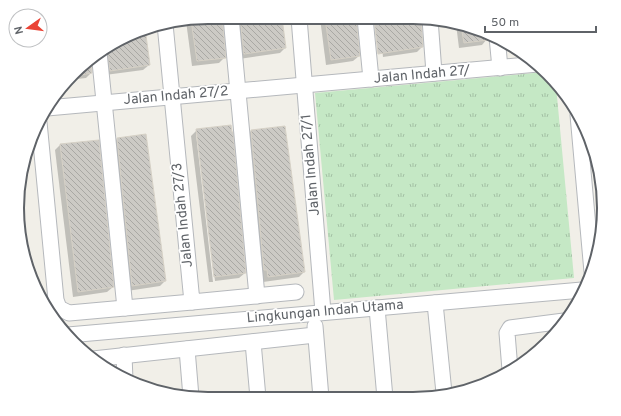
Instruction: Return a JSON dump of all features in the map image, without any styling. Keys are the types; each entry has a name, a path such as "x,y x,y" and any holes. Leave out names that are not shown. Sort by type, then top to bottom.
{"street":[{"path":"232,24 257,296"},
{"name":"Jalan Indah 27/1","path":"300,24 305,85 319,313 316,335 321,392"},
{"path":"366,24 371,79"},
{"path":"430,25 434,74"},
{"name":"Jalan Indah 27/3","path":"165,29 192,302"},
{"path":"498,45 500,68"},
{"path":"100,59 125,308"},
{"name":"Jalan Indah 27/","path":"305,85 528,65"},
{"name":"Jalan Indah 27/2","path":"54,107 305,85"},
{"path":"579,130 591,257"},
{"path":"40,133 56,300 60,308 69,313 296,292"},
{"name":"Lingkungan Indah Utama","path":"75,334 577,290"},
{"path":"435,302 444,389"},
{"path":"377,308 384,392"},
{"path":"510,364 507,333 510,328 557,322"},
{"path":"102,358 316,335"},
{"path":"253,342 257,392"},
{"path":"187,349 191,391"},
{"path":"124,355 125,372"}],"green space":[{"path":"537,73 557,93 574,278 334,300 315,93"}],"building":[{"path":"223,24 226,58 197,61 192,25"},
{"path":"241,24 283,24 286,48 244,54"},
{"path":"326,24 357,24 360,56 331,60"},
{"path":"375,24 421,24 423,47 378,54"},
{"path":"462,30 488,40 464,43"},
{"path":"146,35 150,65 110,71 107,54 127,43"},
{"path":"91,66 92,73 82,75"},
{"path":"231,125 233,132 246,273 214,277 196,129"},
{"path":"285,126 305,272 268,277 267,270 264,270 251,130"},
{"path":"146,134 166,281 132,286 117,138"},
{"path":"99,140 114,287 78,292 60,144"}]}
